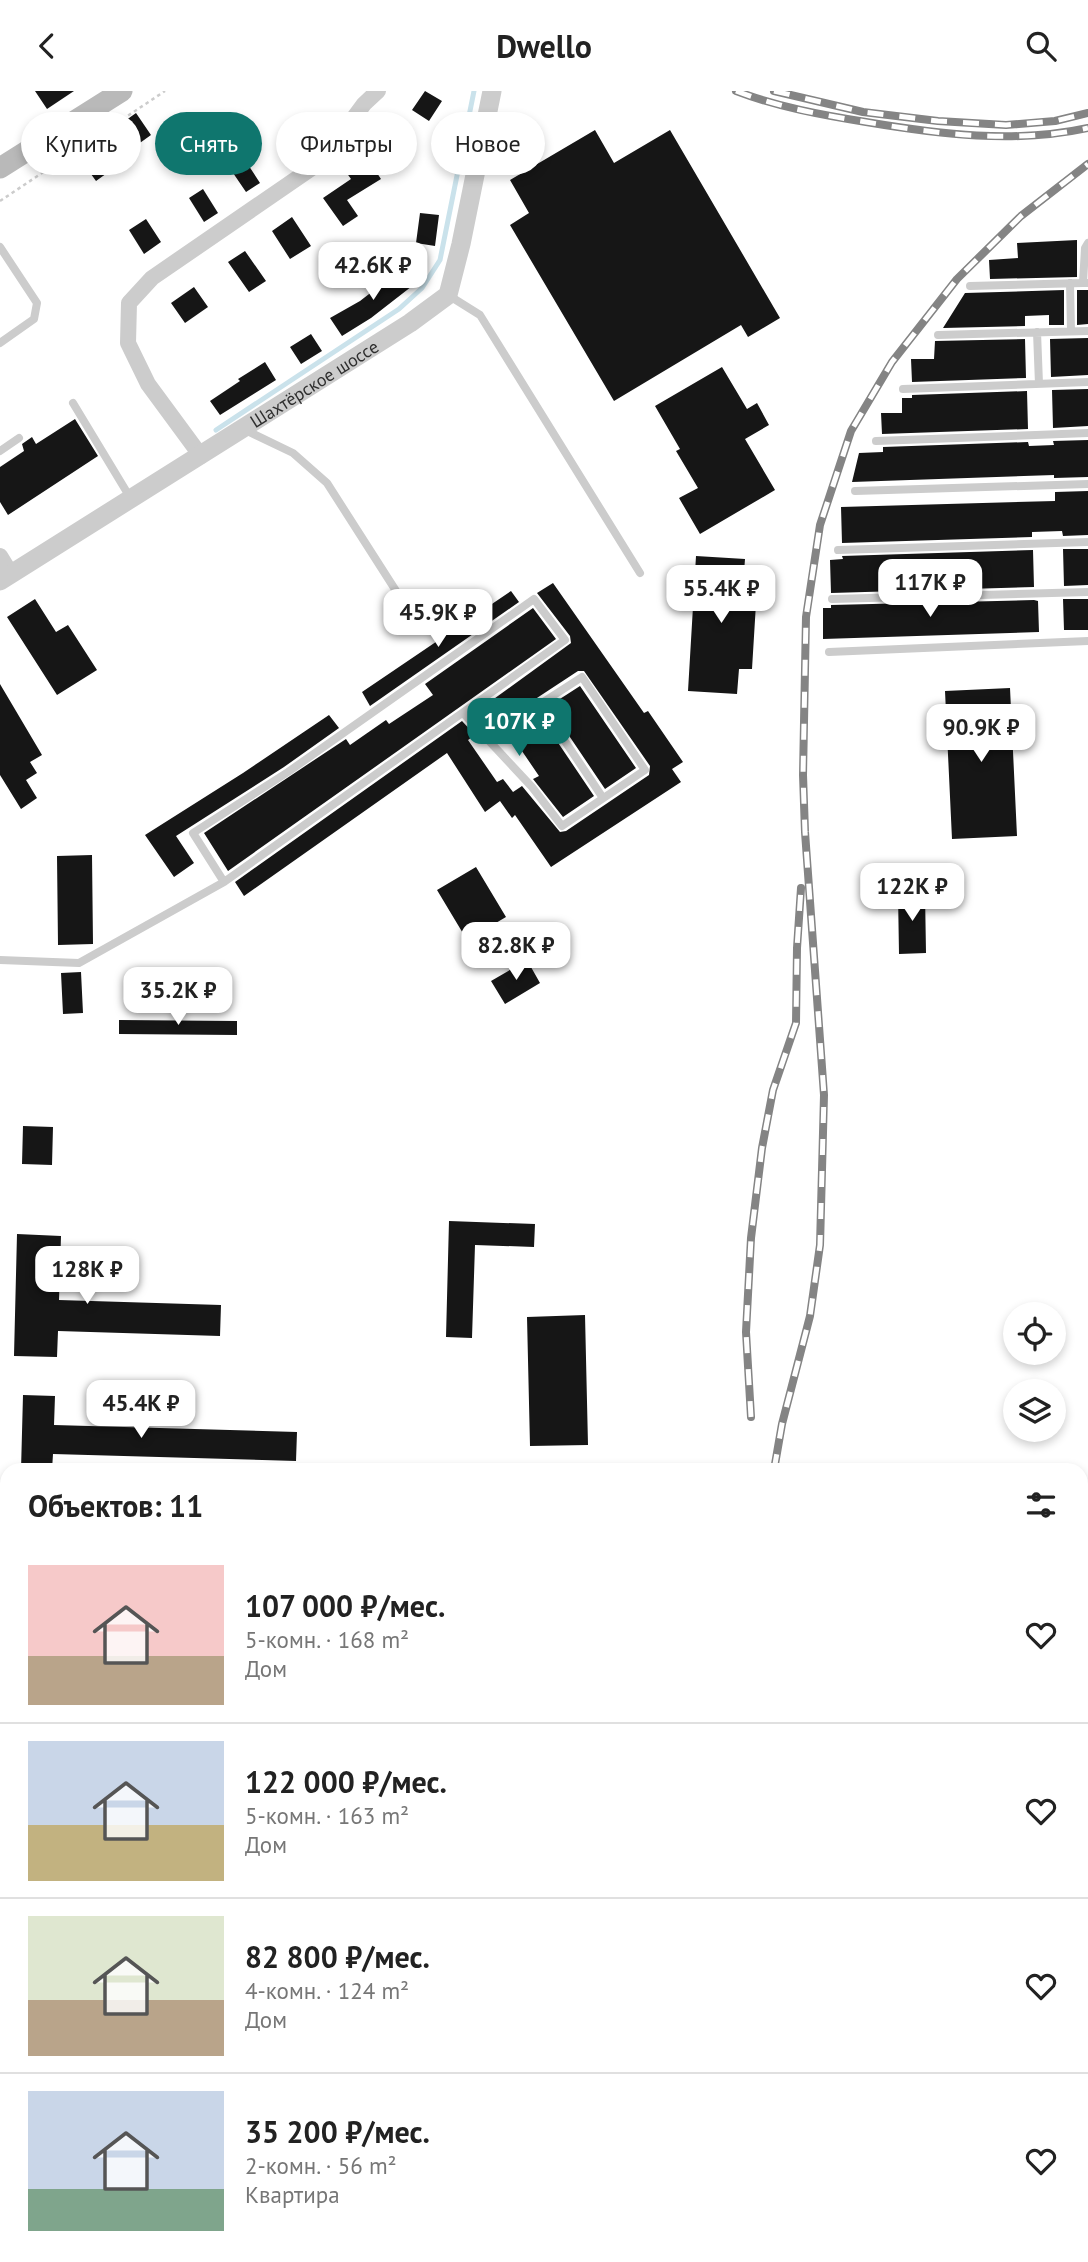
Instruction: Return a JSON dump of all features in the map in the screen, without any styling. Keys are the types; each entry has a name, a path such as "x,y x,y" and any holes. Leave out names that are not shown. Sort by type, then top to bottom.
{"main road":[{"path":"0,168 122,91"}],"street":[{"path":"201,456 148,384 128,342 129,303 152,278 312,168 336,142 364,104 378,91"},
{"path":"447,295 464,231 492,91"},
{"name":"Шахтёрское шоссе","path":"6,577 410,323 447,295"},
{"path":"0,556 6,577"}],"lane":[{"path":"971,286 1086,283 1085,248 1088,243"},
{"path":"0,247 37,303 34,319 0,343"},
{"path":"1070,283 1071,331"},
{"path":"447,295 480,315 640,573"},
{"path":"938,335 1088,331"},
{"path":"1037,332 1039,384"},
{"path":"903,389 1088,381"},
{"path":"73,403 131,499"},
{"path":"243,429 293,453 327,484 414,619"},
{"path":"877,441 1088,433"},
{"path":"0,451 19,438"},
{"path":"855,491 1088,484"},
{"path":"838,550 1088,542"},
{"path":"832,599 1088,592"},
{"path":"0,960 79,963 224,882 565,640 534,599 288,772 193,833 224,882"},
{"path":"830,652 1088,641"},
{"path":"463,713 486,739 532,787 562,826 645,770 582,677 486,739"},
{"path":"540,704 604,798"}],"path":[{"path":"0,201 165,91"}],"building":[{"path":"35,91 74,91 47,109"},
{"path":"425,91 442,101 435,112 431,112 429,121 412,110"},
{"path":"141,120 151,135 141,142"},
{"path":"595,130 614,163 670,130 780,318 748,337 741,325 614,401 510,225 529,213 510,180 518,175 545,175 545,159"},
{"path":"92,175 104,175 96,181"},
{"path":"234,175 255,175 260,183 246,192"},
{"path":"348,175 378,175 381,179 347,200 358,216 343,226 323,198 351,179"},
{"path":"203,189 218,213 204,222 189,198"},
{"path":"420,213 439,215 435,246 416,243"},
{"path":"292,217 311,246 290,259 272,231"},
{"path":"146,219 161,242 144,254 129,230"},
{"path":"1077,240 1077,277 990,279 989,260 1018,258 1017,243"},
{"path":"245,251 266,281 249,292 228,262"},
{"path":"404,267 416,283 371,318 342,336 330,318 360,301"},
{"path":"194,287 208,307 185,323 171,303"},
{"path":"1064,290 1064,325 1049,325 1049,315 1025,316 1025,326 943,328 965,293"},
{"path":"1077,290 1088,290 1088,324 1077,325"},
{"path":"311,334 322,351 301,364 290,347"},
{"path":"1088,338 1088,375 1051,377 1050,339"},
{"path":"1025,339 1026,378 912,382 911,359 934,359 935,341"},
{"path":"265,362 276,380 220,415 210,401"},
{"path":"722,367 747,409 757,403 769,425 745,439 775,490 700,534 679,498 698,488 676,451 680,449 655,406"},
{"path":"1088,389 1088,426 1053,428 1052,390"},
{"path":"1027,391 1028,429 882,434 881,413 902,413 902,398 912,398 912,395"},
{"path":"75,419 98,456 8,515 0,502 0,467 24,451 22,444 32,437 36,444"},
{"path":"1088,440 1088,477 1054,478 1054,475 852,482 859,453 883,452 883,447 1028,442 1029,446 1054,445 1053,441"},
{"path":"1088,491 1088,535 1063,536 1062,531 1032,532 1032,537 842,543 841,507 1055,501 1055,492"},
{"path":"1063,549 1088,549 1088,585 1064,586"},
{"path":"1033,550 1034,587 831,593 830,560 843,559 842,556"},
{"path":"696,556 745,559 743,586 757,587 752,669 739,669 737,694 688,691"},
{"path":"553,583 644,713 648,711 683,762 672,769 681,782 551,867 515,815 512,818 500,801 485,812 447,753 244,896 235,882 462,721 475,735 468,740 497,782 503,779 513,792 522,786 560,832 566,831 649,775 650,766 584,671 578,671 502,721 500,718 486,728 473,714 571,643 570,636 537,593"},
{"path":"511,591 519,602 370,706 362,692"},
{"path":"35,599 56,632 68,625 97,670 57,695 7,617"},
{"path":"1063,599 1088,599 1088,630 1064,630"},
{"path":"1038,601 1039,632 823,639 823,608 831,608 831,605"},
{"path":"533,608 556,639 228,871 204,833 346,739 350,745 386,720 389,724 433,695 425,684"},
{"path":"0,684 42,755 30,762 37,773 26,780 37,798 21,809 0,775"},
{"path":"580,686 636,768 605,789 549,706"},
{"path":"1010,688 1017,836 952,839 945,691"},
{"path":"538,713 594,796 563,817 533,779 539,776 509,732"},
{"path":"329,715 339,728 284,767 176,836 194,863 174,877 145,835"},
{"path":"92,855 93,944 58,945 57,856"},
{"path":"476,867 506,917 467,940 437,890"},
{"path":"898,893 925,893 926,953 899,954"},
{"path":"527,960 540,983 505,1004 491,981"},
{"path":"81,972 83,1013 63,1014 61,973"},
{"path":"119,1020 237,1021 237,1035 119,1034"},
{"path":"23,1126 53,1127 52,1165 22,1164"},
{"path":"449,1221 535,1224 534,1247 475,1245 472,1338 446,1337"},
{"path":"17,1234 61,1236 59,1300 221,1305 220,1336 58,1331 57,1357 14,1356"},
{"path":"585,1315 588,1445 530,1446 527,1317"},
{"path":"23,1395 55,1396 54,1425 297,1432 296,1461 53,1454 52,1463 21,1463"}],"waterway":[{"path":"216,430 399,309 422,288 440,260 474,91"}],"railway":[{"path":"736,91 768,102 817,113 949,133 1033,135 1088,128"},
{"path":"774,91 863,112 938,121 1006,125 1055,121 1088,113"},
{"path":"775,1463 782,1424 810,1316 820,1245 824,1095 803,775 806,617 820,525 851,431 892,362 957,279 1021,216 1088,164"},
{"path":"751,1417 746,1332 751,1238 762,1148 773,1090 796,1023 801,888"}]}
